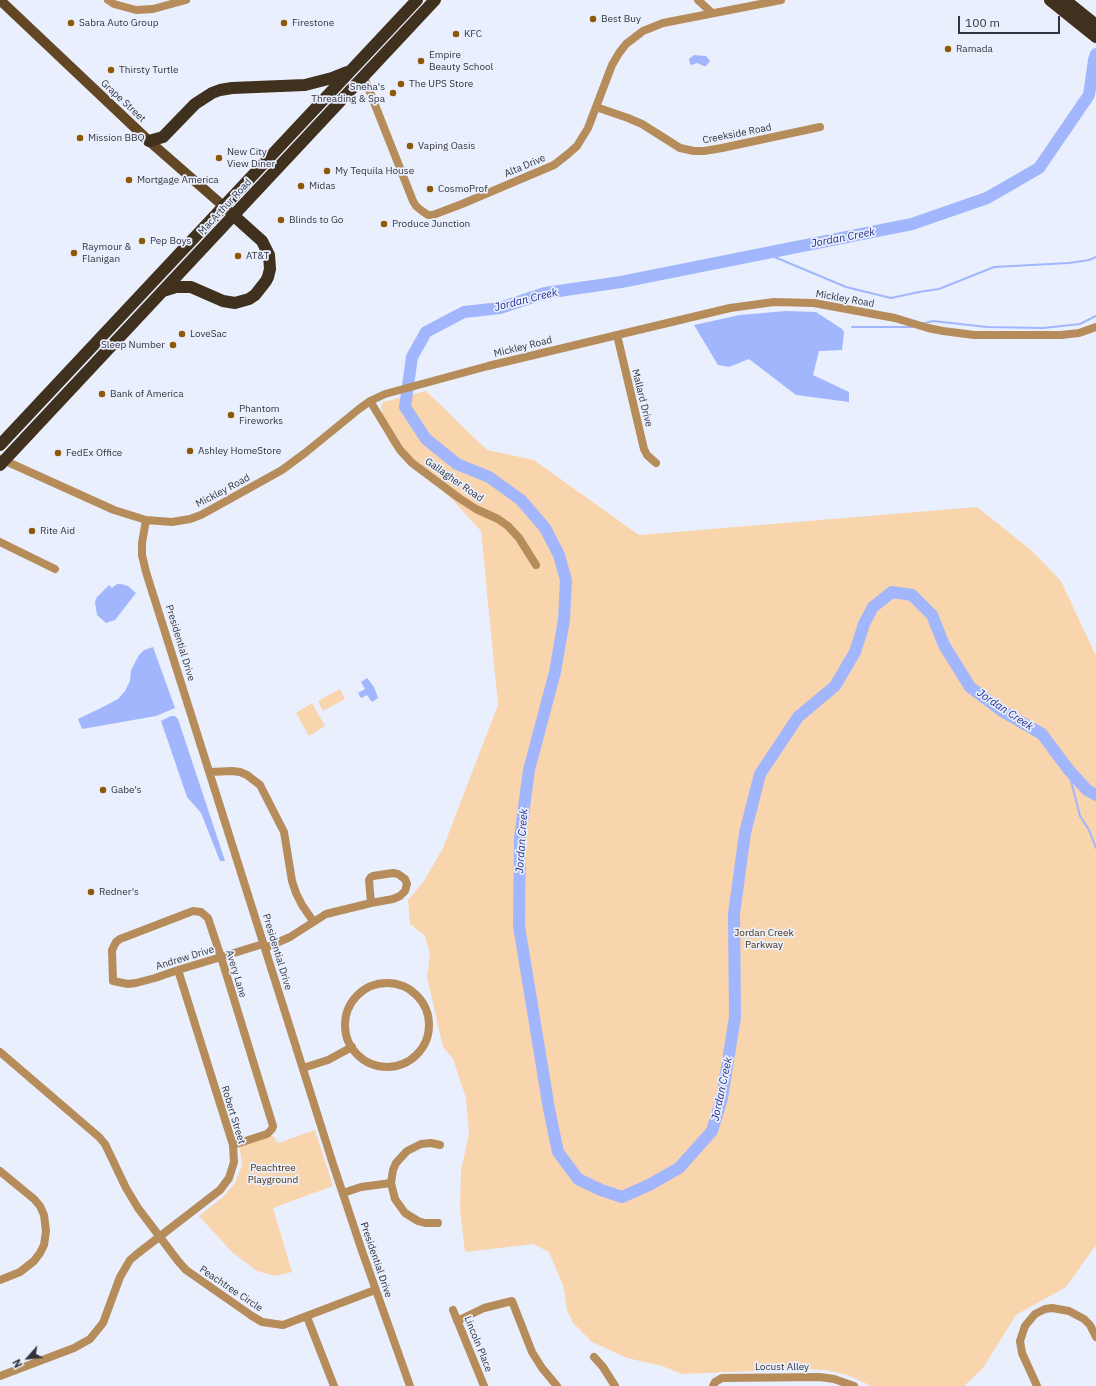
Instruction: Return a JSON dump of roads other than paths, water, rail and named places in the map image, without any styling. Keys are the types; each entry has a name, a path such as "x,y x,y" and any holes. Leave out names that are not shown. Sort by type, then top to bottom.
{"highway":[{"name":"MacArthur Road","path":"0,445 417,0"},
{"name":"MacArthur Road","path":"1,461 162,292 435,0"},
{"path":"1050,0 1063,4 1096,25"},
{"path":"1063,4 1096,37"},
{"path":"149,141 163,137 202,98 216,92 232,88 305,85 332,78 355,67"},
{"path":"162,292 176,287 191,287 224,301 235,303 249,299 254,295 268,277 270,269 269,255 262,242 233,215"}],"main road":[{"name":"Grape Street","path":"0,0 149,141 233,215"}],"street":[{"path":"108,0 114,4 136,10 153,9 186,0"},
{"path":"698,0 712,13"},
{"name":"Alta Drive","path":"364,77 413,201 416,206 428,215 433,215 446,211 554,165 568,154 580,141 588,128 612,65 619,53 635,36 643,31 663,23 782,0"},
{"name":"Creekside Road","path":"596,107 642,124 680,148 694,152 716,149 820,127"},
{"name":"Mickley Road","path":"1,461 114,510 146,520 172,522 190,519 201,515 282,470 370,401 385,394 434,380 730,308 774,302 814,303 895,318 928,328 974,335 1061,335 1079,333 1096,327"},
{"name":"Mallard Drive","path":"617,335 644,449 656,463"},
{"name":"Gallagher Road","path":"370,401 400,450 412,463 459,498 508,526 519,538 536,565"},
{"name":"Presidential Drive","path":"146,520 142,543 144,566 343,1193 375,1290 410,1386"},
{"path":"0,542 55,569"},
{"path":"210,772 240,772 247,775 260,785 284,832 292,881 296,893 313,921"},
{"name":"Andrew Drive","path":"113,981 120,983 136,983 290,937 313,921 334,911 371,904 393,899 400,896 407,888 405,879 398,874 393,873 373,876 369,880 371,904"},
{"name":"Avery Lane","path":"113,981 112,950 116,942 120,939 193,911 201,912 208,918 273,1126 267,1134 233,1145"},
{"name":"Robert Street","path":"160,1236 225,1185 234,1162 233,1145 178,970"},
{"path":"378,983 394,984 408,989 420,1000 427,1017 428,1034 421,1050 410,1061 396,1067 379,1067 363,1060 352,1047 346,1033 345,1017 351,1001 364,989 378,983"},
{"path":"303,1068 328,1060 352,1047"},
{"name":"Peachtree Circle","path":"0,1052 99,1137 105,1144 132,1198 186,1270 262,1322 283,1325 375,1290"},
{"path":"438,1224 418,1221 405,1213 395,1199 391,1184 392,1170 407,1151 421,1144 431,1143 440,1145"},
{"path":"0,1171 34,1199 40,1206 44,1215 46,1231 44,1245 34,1261 20,1272 0,1280"},
{"path":"343,1193 361,1187 391,1184"},
{"path":"0,1376 74,1348 90,1339 107,1317 124,1269 136,1254 160,1236"},
{"path":"457,1321 484,1308 512,1301 532,1352 542,1368 557,1386"},
{"path":"1037,1386 1022,1353 1020,1341 1025,1326 1035,1314 1052,1308 1070,1311 1084,1319 1090,1325 1096,1337"},
{"name":"Lincoln Place","path":"453,1310 484,1386"},
{"path":"307,1317 334,1386"},
{"path":"594,1357 603,1367 615,1386"},
{"name":"Locust Alley","path":"713,1386 715,1382 722,1378 820,1377 834,1379 854,1386"}],"water":[{"path":"694,55 706,56 710,61 706,66 697,63 692,65 690,64 689,59"},
{"path":"786,311 816,312 842,329 844,332 842,350 819,351 813,375 849,392 849,402 796,395 749,359 729,367 718,365 694,325 740,315"},
{"path":"117,584 128,586 136,593 115,620 106,623 97,615 95,602 97,597 109,585 112,588"},
{"path":"153,647 175,708 156,716 82,729 78,719 118,699 125,691 130,681 131,670 139,655 144,650"},
{"path":"367,678 374,687 378,698 372,702 367,695 361,698 358,693 365,689 361,682"},
{"path":"171,716 175,716 178,719 225,861 220,861 201,813 187,797 161,721"}],"waterway":[{"name":"Jordan Creek","path":"1096,54 1089,95 1039,168 987,198 912,224 621,282 545,293 500,308 464,312 426,332 412,357 405,407 426,439 457,464 489,477 521,500 545,528 559,555 566,580 564,620 555,672 529,770 520,837 519,926 549,1109 558,1152 578,1179 601,1190 622,1197 649,1185 679,1168 712,1131 722,1098 735,1017 734,914 745,833 760,774 798,717 835,686 855,652 864,624 873,607 892,592 912,595 932,615 944,645 970,687 1002,711 1042,734 1068,769 1087,790 1096,795"},
{"path":"765,253 846,287 891,298 939,289 994,267 1069,263 1089,260 1096,257"},
{"path":"922,324 933,321 987,327 1043,328 1080,324 1096,316"},
{"path":"852,327 912,327"},
{"name":"Jordan Creek","path":"1068,769 1080,816 1089,830 1096,848"}],"place":[{"name":"Best Buy","path":"593,19"},
{"name":"Sabra Auto Group","path":"71,23"},
{"name":"Firestone","path":"284,23"},
{"name":"KFC","path":"456,34"},
{"name":"Ramada","path":"948,49"},
{"name":"Empire Beauty School","path":"421,61"},
{"name":"Thirsty Turtle","path":"111,70"},
{"name":"The UPS Store","path":"401,84"},
{"name":"Sneha's Threading & Spa","path":"393,93"},
{"name":"Mission BBQ","path":"80,138"},
{"name":"Vaping Oasis","path":"410,146"},
{"name":"New City View Diner","path":"219,158"},
{"name":"My Tequila House","path":"327,171"},
{"name":"Mortgage America","path":"129,180"},
{"name":"Midas","path":"301,186"},
{"name":"CosmoProf","path":"430,189"},
{"name":"Blinds to Go","path":"281,220"},
{"name":"Produce Junction","path":"384,224"},
{"name":"Pep Boys","path":"142,241"},
{"name":"Raymour & Flanigan","path":"74,253"},
{"name":"AT&T","path":"238,256"},
{"name":"LoveSac","path":"182,334"},
{"name":"Sleep Number","path":"173,345"},
{"name":"Bank of America","path":"102,394"},
{"name":"Phantom Fireworks","path":"231,415"},
{"name":"Ashley HomeStore","path":"190,451"},
{"name":"FedEx Office","path":"58,453"},
{"name":"Rite Aid","path":"32,531"},
{"name":"Gabe's","path":"103,790"},
{"name":"Redner's","path":"91,892"}],"park label":[{"name":"Jordan Creek Parkway","path":"764,938"},
{"name":"Peachtree Playground","path":"273,1174"}]}
